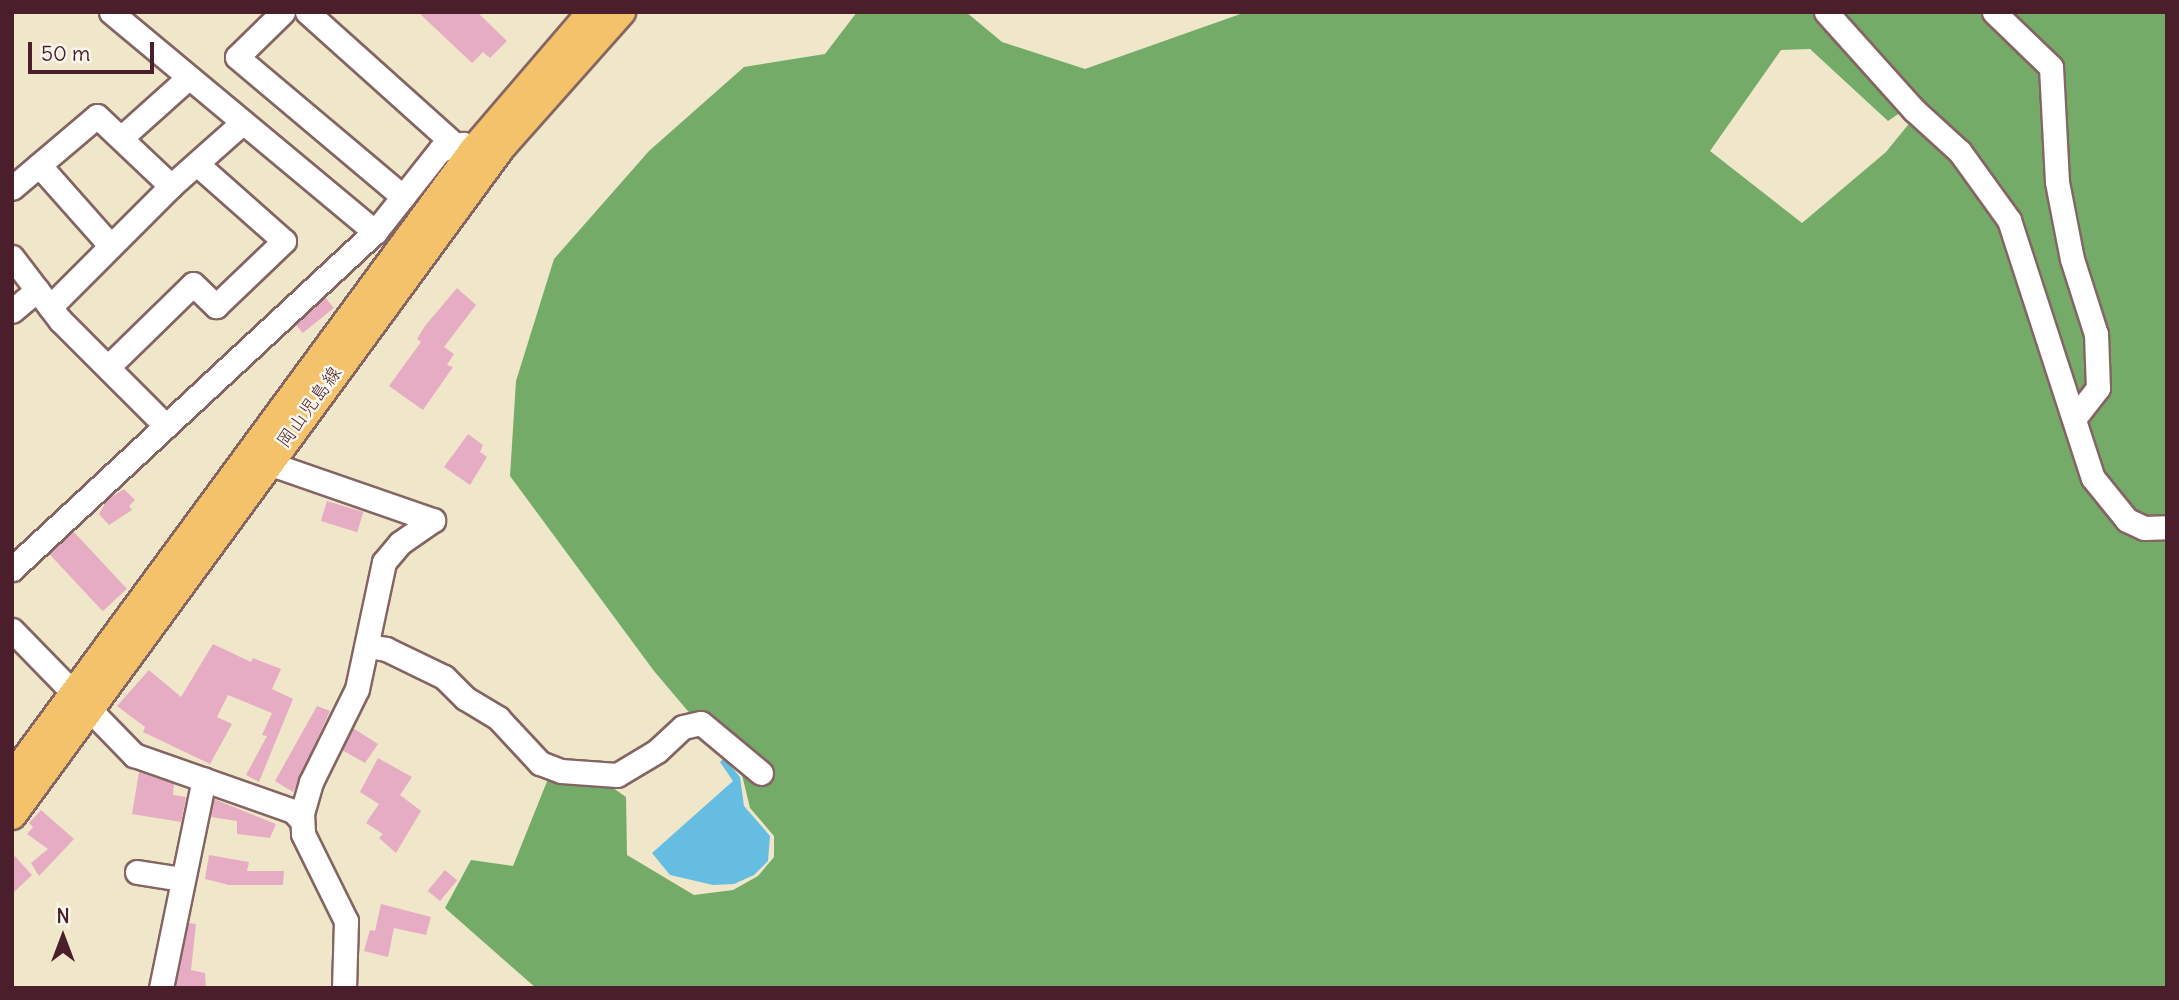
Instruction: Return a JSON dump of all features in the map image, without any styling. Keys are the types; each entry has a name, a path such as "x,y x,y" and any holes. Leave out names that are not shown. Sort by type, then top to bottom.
{"main road":[{"name":"岡山児島線","path":"12,815 81,701 279,430 479,144 592,12"},
{"name":"岡山児島線","path":"479,144 621,12"},
{"name":"岡山児島線","path":"12,778 81,701 268,463 279,430"}],"street":[{"path":"111,12 375,232"},
{"path":"282,12 236,57 403,197"},
{"path":"307,12 479,144"},
{"path":"1826,12 1914,110 1960,152 2009,220 2093,478 2102,494 2127,520 2144,528 2167,527"},
{"path":"1994,12 2051,67 2057,182 2073,258 2096,334 2098,388 2075,417"},
{"path":"121,138 189,77"},
{"path":"12,188 97,116 172,186"},
{"path":"12,312 44,299 111,246 243,122"},
{"path":"12,569 375,232 440,150 479,144"},
{"path":"109,366 193,284 216,306 284,241 197,163"},
{"path":"39,165 111,246"},
{"path":"12,257 44,299 166,426"},
{"path":"268,463 433,520 400,543 384,562 357,689 310,782 301,820"},
{"path":"12,630 134,755 293,811 301,820 346,921 344,988"},
{"path":"368,646 386,649 444,677 465,698 498,718 540,763 561,771 617,775 657,751 683,727 701,723 761,773"},
{"path":"161,988 204,779"},
{"path":"137,872 183,879"}],"green space":[{"path":"857,12 966,12 1002,42 1085,69 1246,12 2167,12 2167,988 536,988 445,908 471,860 513,866 550,774 606,783 626,797 627,855 694,895 733,890 758,876 774,857 774,836 750,808 742,775 654,671 510,476 516,381 554,259 649,151 744,67 825,54","holes":["1810,49 1888,121 1904,110 1912,120 1886,152 1802,223 1710,151 1781,50"]}],"water":[{"path":"724,758 740,777 744,806 770,836 768,861 754,875 734,884 713,885 670,875 652,853 733,781 720,762"}],"building":[{"path":"418,12 477,12 507,41 490,58 483,52 472,63"},
{"path":"457,288 476,305 444,347 454,354 447,365 453,367 423,410 389,386 421,342 417,339 425,326"},
{"path":"325,297 334,308 303,333 294,322"},
{"path":"468,434 483,445 480,452 487,457 470,485 444,467"},
{"path":"124,489 135,500 129,506 132,510 109,525 99,514 107,500"},
{"path":"327,501 363,512 357,532 321,521"},
{"path":"73,531 127,589 103,611 49,554"},
{"path":"213,644 251,662 253,658 281,669 272,689 293,699 259,782 246,775 267,736 262,735 272,713 228,695 217,717 232,724 210,764 143,732 145,727 117,706 149,670 181,697"},
{"path":"317,706 330,711 293,792 275,781"},
{"path":"353,728 378,744 365,763 342,750"},
{"path":"378,758 412,777 400,795 421,811 396,853 379,838 383,834 366,823 379,804 360,792"},
{"path":"139,772 174,784 173,795 186,797 181,822 132,814"},
{"path":"214,799 276,824 270,838 237,834 237,821 211,817"},
{"path":"41,810 74,839 39,876 31,863 48,849 27,834 33,827 29,823"},
{"path":"12,853 32,875 12,894"},
{"path":"209,855 249,862 247,871 284,871 283,885 229,885 205,879"},
{"path":"445,870 457,880 440,901 428,891"},
{"path":"381,904 431,917 426,935 394,928 388,957 364,951 370,930 375,931"},
{"path":"189,923 196,924 191,970 205,973 206,988 175,988"}]}
